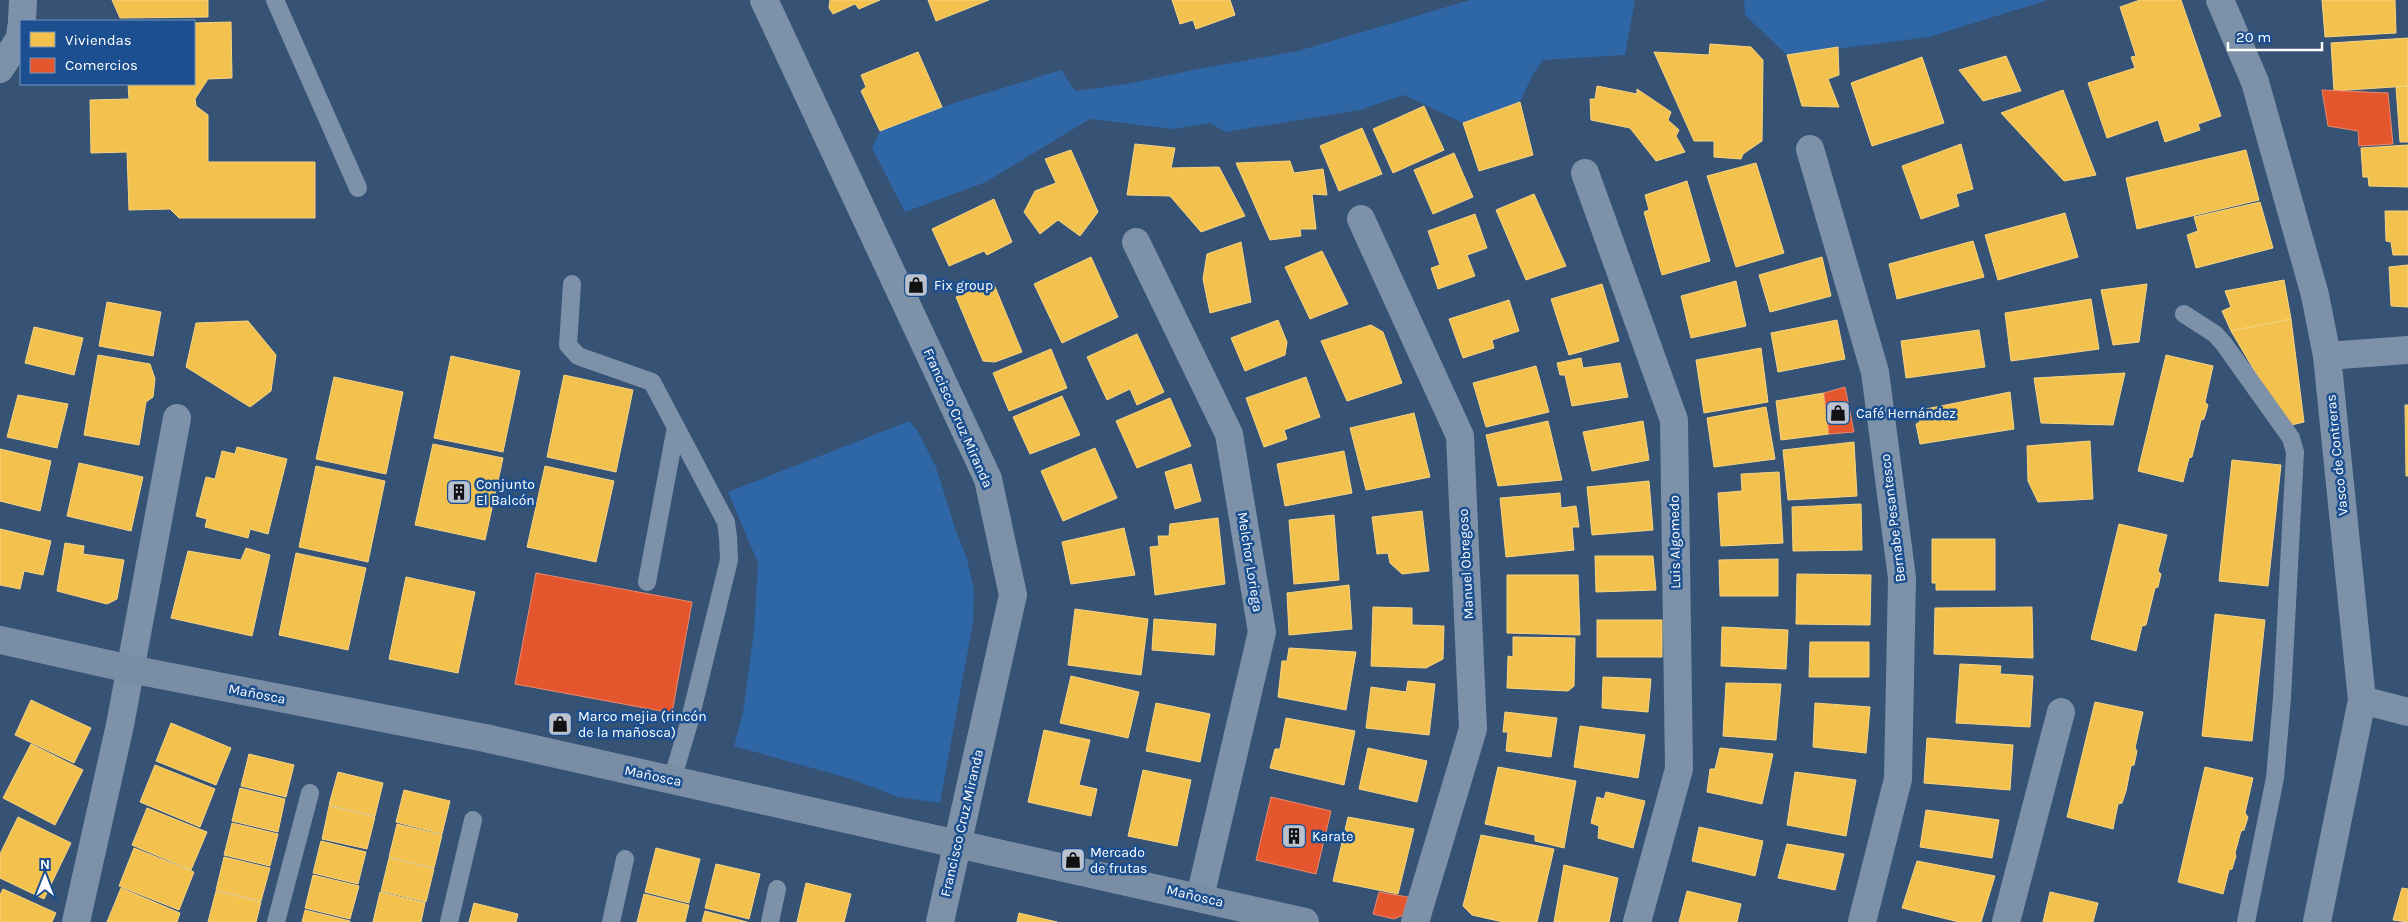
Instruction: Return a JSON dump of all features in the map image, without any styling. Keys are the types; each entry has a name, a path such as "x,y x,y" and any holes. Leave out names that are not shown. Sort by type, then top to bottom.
{"street":[{"path":"22,20 24,0"},
{"name":"Francisco Cruz Miranda","path":"764,0 988,479 1013,595 940,922"},
{"name":"Vasco de Contreras","path":"2220,0 2255,82 2315,295 2327,356 2362,700 2317,922"},
{"path":"0,69 20,38"},
{"name":"Bernabe Pesantesco","path":"1810,149 1875,372 1902,578 1898,779 1862,922"},
{"name":"Luis Algomedo","path":"1585,172 1674,420 1679,769 1636,922"},
{"name":"Manuel Obregoso","path":"1361,219 1460,436 1473,728 1415,922"},
{"name":"Melchor Loriega","path":"1136,242 1229,434 1262,632 1200,897"},
{"path":"2327,356 2408,350"},
{"path":"76,922 120,725 177,418"},
{"name":"Mañosca","path":"0,640 130,669 485,738 1305,922"},
{"path":"2362,700 2408,712"},
{"path":"2006,922 2061,712"}],"lane":[{"path":"275,0 358,188"},
{"path":"572,284 568,345 578,356 652,382 726,522 729,560 689,723 672,780"},
{"path":"2184,314 2215,334 2224,344 2291,438 2295,452 2282,698 2275,778 2246,922"},
{"path":"647,582 676,427"},
{"path":"276,922 310,793"},
{"path":"449,922 473,820"},
{"path":"611,922 625,859"},
{"path":"770,922 778,888"}],"shaded area":[{"path":"1470,0 1635,0 1625,55 1543,60 1532,76 1520,102 1463,123 1404,95 1360,110 1225,132 1210,123 1174,129 1090,119 986,182 905,212 872,148 880,131 942,107 1061,70 1075,91 1127,84 1298,51"},
{"path":"1744,0 2048,0 1929,37 1787,55 1745,15"},
{"path":"909,421 917,430 936,467 967,559 974,590 973,622 940,803 898,797 851,779 734,746 743,712 754,631 758,563 728,492"}],"building: Viviendas":[{"path":"112,0 208,0 208,17 120,18"},
{"path":"830,0 880,0 859,9 855,4 833,14 829,8"},
{"path":"928,0 989,0 936,21"},
{"path":"1172,0 1230,0 1235,15 1196,29 1193,20 1180,24"},
{"path":"2140,0 2181,0 2221,116 2198,124 2200,130 2165,142 2158,120 2107,138 2088,83 2135,68 2131,57 2136,56 2120,7"},
{"path":"2322,0 2395,0 2396,33 2325,37"},
{"path":"231,22 232,78 208,79 195,99 196,106 208,115 208,162 315,162 315,218 179,218 170,209 129,210 127,152 91,153 90,100 129,99 128,85 195,85 195,23"},
{"path":"2408,38 2408,86 2334,91 2331,43"},
{"path":"1710,44 1751,47 1763,60 1762,141 1743,154 1741,159 1714,157 1714,141 1694,141 1654,52 1709,55"},
{"path":"1838,47 1839,75 1828,79 1839,107 1802,106 1787,55"},
{"path":"918,52 942,107 880,131 861,91 866,87 861,75"},
{"path":"2006,56 2021,91 1983,101 1959,70"},
{"path":"1922,57 1944,123 1872,146 1851,83"},
{"path":"1597,86 1637,94 1637,89 1671,112 1668,120 1679,130 1676,136 1685,152 1656,161 1630,128 1591,120 1590,99 1595,99"},
{"path":"2408,86 2408,142 2400,142 2396,87"},
{"path":"2063,90 2096,175 2064,181 2001,113"},
{"path":"1520,102 1533,155 1479,171 1463,123"},
{"path":"1424,106 1444,150 1393,173 1373,129"},
{"path":"1362,128 1382,174 1339,191 1320,146"},
{"path":"1135,144 1175,148 1171,168 1219,167 1245,216 1201,232 1170,196 1127,195"},
{"path":"1961,144 1973,189 1956,194 1959,206 1921,219 1902,166"},
{"path":"2408,145 2408,187 2369,186 2368,177 2363,177 2361,148"},
{"path":"1071,150 1098,212 1080,236 1058,220 1040,234 1024,212 1035,191 1056,183 1045,159"},
{"path":"2246,150 2259,200 2137,229 2126,178"},
{"path":"1454,153 1473,197 1433,214 1414,170"},
{"path":"1290,161 1294,173 1323,169 1327,195 1312,194 1316,229 1300,229 1301,236 1270,240 1236,163"},
{"path":"1756,163 1784,253 1736,267 1707,176"},
{"path":"1687,181 1710,261 1662,275 1644,212 1649,210 1645,195"},
{"path":"1534,194 1566,266 1526,280 1496,210"},
{"path":"994,199 1012,242 987,255 984,251 949,266 932,229"},
{"path":"2260,202 2273,248 2196,268 2187,235 2198,231 2194,217"},
{"path":"2385,211 2408,211 2408,255 2393,255 2391,242 2386,241"},
{"path":"2065,213 2078,257 1998,280 1985,235"},
{"path":"1475,214 1487,248 1467,255 1475,276 1438,289 1431,268 1440,265 1428,231"},
{"path":"1973,241 1984,277 1897,299 1889,264"},
{"path":"1241,242 1251,302 1210,313 1203,279 1207,254"},
{"path":"1322,251 1348,304 1310,319 1285,267"},
{"path":"1091,257 1118,317 1062,343 1034,284"},
{"path":"1822,257 1831,296 1770,312 1759,275"},
{"path":"2408,265 2408,307 2391,306 2389,267"},
{"path":"2284,280 2291,319 2231,331 2222,311 2231,307 2225,291"},
{"path":"1736,281 1746,326 1691,338 1681,296"},
{"path":"993,282 1022,352 995,362 983,361 956,297"},
{"path":"1602,284 1619,341 1569,355 1551,299"},
{"path":"2147,284 2139,342 2113,345 2101,290"},
{"path":"2091,299 2099,349 2011,361 2005,313"},
{"path":"1509,300 1519,331 1492,340 1494,348 1463,358 1449,319"},
{"path":"107,302 161,312 153,356 99,346"},
{"path":"2291,319 2304,422 2287,426 2231,331"},
{"path":"1278,320 1287,342 1285,355 1245,371 1231,338"},
{"path":"1837,320 1845,359 1778,372 1771,333"},
{"path":"248,321 276,355 271,391 250,407 186,367 196,323"},
{"path":"1371,325 1383,332 1402,383 1347,401 1321,341"},
{"path":"34,327 83,338 74,375 25,363"},
{"path":"1979,330 1985,367 1906,378 1901,341"},
{"path":"1137,334 1164,392 1137,405 1130,389 1107,400 1087,357"},
{"path":"1761,348 1768,402 1704,413 1696,360"},
{"path":"1051,349 1067,388 1009,411 993,373"},
{"path":"98,355 150,364 155,379 153,397 146,402 139,445 84,435"},
{"path":"2166,355 2213,366 2205,402 2208,405 2204,419 2201,420 2192,457 2189,458 2183,482 2138,471"},
{"path":"451,356 520,371 503,452 434,438"},
{"path":"1581,358 1583,368 1620,363 1628,397 1572,406 1565,375 1560,375 1557,363"},
{"path":"1536,366 1549,412 1486,427 1473,383"},
{"path":"2125,373 2113,425 2041,423 2034,378"},
{"path":"564,375 633,390 616,472 547,457"},
{"path":"334,377 403,392 386,474 316,459"},
{"path":"1306,377 1320,417 1284,430 1287,439 1264,447 1246,398"},
{"path":"2010,392 2014,429 1920,444 1916,424 1920,422 1916,411"},
{"path":"1824,393 1829,434 1781,440 1776,401"},
{"path":"18,395 68,404 57,448 7,437"},
{"path":"1062,396 1080,435 1030,454 1013,417"},
{"path":"1170,398 1191,446 1137,468 1116,421"},
{"path":"2405,405 2408,405 2408,476 2406,476"},
{"path":"1766,407 1775,459 1714,467 1707,418"},
{"path":"1414,413 1430,477 1366,490 1350,428"},
{"path":"1548,421 1562,480 1498,486 1486,435"},
{"path":"1643,421 1649,460 1592,471 1583,432"},
{"path":"2090,441 2093,499 2038,502 2028,481 2027,446"},
{"path":"1854,442 1857,496 1788,500 1783,450"},
{"name":"Conjunto El Balcón","path":"433,444 503,458 485,540 415,525"},
{"path":"237,447 287,459 268,534 250,529 248,538 205,527 207,519 196,516 206,477 215,479 222,451 235,454"},
{"path":"1095,448 1117,498 1063,521 1041,471"},
{"path":"0,449 51,461 40,511 0,501"},
{"path":"1344,451 1352,493 1285,506 1277,464"},
{"path":"2232,460 2281,465 2268,586 2219,581"},
{"path":"79,463 143,477 131,531 67,516"},
{"path":"1191,464 1201,501 1175,509 1165,472"},
{"path":"316,466 385,481 368,562 299,547"},
{"path":"545,466 614,481 596,562 527,547"},
{"path":"1779,472 1783,543 1721,546 1718,493 1742,491 1741,474"},
{"path":"1649,481 1653,530 1592,535 1587,487"},
{"path":"1560,493 1561,508 1576,506 1579,527 1572,527 1574,550 1506,557 1500,498"},
{"path":"1861,504 1862,550 1793,551 1792,507"},
{"path":"1422,511 1429,571 1402,574 1390,563 1388,553 1377,554 1372,517"},
{"path":"1334,515 1339,580 1294,584 1289,520"},
{"path":"1218,518 1225,584 1155,595 1150,547 1159,546 1158,536 1169,536 1170,524"},
{"path":"2119,524 2167,535 2158,571 2161,574 2158,587 2155,588 2146,625 2142,626 2136,651 2091,639"},
{"path":"1124,528 1135,575 1071,584 1062,542"},
{"path":"0,529 51,541 43,575 24,571 20,589 0,585"},
{"path":"1932,539 1995,539 1995,590 1936,590 1936,583 1932,583"},
{"path":"65,543 84,546 83,554 124,560 117,599 107,604 57,591"},
{"path":"246,548 270,555 252,636 171,618 188,551 241,560"},
{"path":"296,553 366,568 348,650 279,635"},
{"path":"1595,556 1653,556 1656,590 1596,592"},
{"path":"1778,559 1778,596 1720,596 1719,560"},
{"path":"1797,574 1871,575 1870,625 1796,624"},
{"path":"1507,575 1578,575 1580,635 1507,633"},
{"path":"406,577 475,592 458,673 389,659"},
{"path":"1349,585 1352,629 1289,635 1287,593"},
{"path":"1373,607 1412,608 1412,625 1444,626 1443,659 1426,668 1371,666"},
{"path":"2032,607 2033,658 1934,654 1935,608"},
{"path":"1075,609 1148,619 1141,675 1068,665"},
{"path":"2215,614 2265,620 2252,741 2202,736"},
{"path":"1154,619 1216,624 1214,655 1152,650"},
{"path":"1597,620 1662,620 1662,657 1597,657"},
{"path":"1722,627 1788,630 1786,669 1721,666"},
{"path":"1513,637 1575,638 1574,686 1568,691 1507,688 1508,656 1513,657"},
{"path":"1810,642 1869,642 1869,677 1809,677"},
{"path":"1289,648 1356,652 1346,710 1278,697 1282,661 1287,661"},
{"path":"1960,664 2001,666 2000,674 2033,676 2030,727 1956,723"},
{"path":"1071,676 1139,692 1128,738 1060,723"},
{"path":"1603,677 1651,679 1648,712 1602,708"},
{"path":"1408,681 1435,684 1429,735 1366,728 1371,687 1406,692"},
{"path":"1726,683 1781,684 1776,740 1723,736"},
{"path":"31,700 91,728 74,763 15,735"},
{"path":"2095,702 2143,712 2135,748 2137,751 2134,765 2131,766 2122,803 2118,804 2113,829 2067,817"},
{"path":"1156,703 1210,714 1200,762 1146,751"},
{"path":"1815,703 1870,707 1866,753 1813,747"},
{"path":"1505,712 1557,718 1551,757 1506,751 1508,732 1503,732"},
{"path":"1286,718 1355,731 1344,785 1270,768 1275,749 1280,749"},
{"path":"171,723 231,748 216,785 156,761"},
{"path":"1580,726 1645,735 1638,778 1574,767"},
{"path":"1044,730 1090,740 1079,785 1097,789 1091,816 1028,802"},
{"path":"1927,738 2013,745 2010,790 1924,783"},
{"path":"31,744 83,770 55,825 3,798"},
{"path":"1368,748 1427,761 1417,802 1359,789"},
{"path":"1720,748 1773,754 1762,804 1707,792 1710,769 1715,769"},
{"path":"249,754 294,765 286,797 241,786"},
{"path":"155,765 215,789 200,827 140,802"},
{"path":"1498,767 1576,781 1564,848 1535,841 1535,835 1485,824"},
{"path":"2205,767 2253,778 2245,813 2248,817 2244,830 2241,831 2235,853 2236,856 2232,869 2229,870 2223,894 2178,882"},
{"path":"1143,770 1191,780 1177,846 1128,836"},
{"path":"338,772 383,783 375,816 329,805"},
{"path":"1795,772 1856,780 1846,836 1787,825"},
{"path":"240,788 285,799 278,832 232,821"},
{"path":"404,790 450,801 442,834 396,822"},
{"path":"1606,792 1645,801 1633,848 1598,838 1599,826 1591,823 1597,797 1604,799"},
{"path":"329,806 375,817 367,849 322,839"},
{"path":"147,808 207,832 191,870 132,845"},
{"path":"1926,810 1999,820 1992,858 1920,847"},
{"path":"18,817 71,843 44,899 0,878 0,854"},
{"path":"1348,817 1414,829 1398,894 1333,881"},
{"path":"232,823 278,834 270,866 224,855"},
{"path":"397,824 442,835 434,868 389,857"},
{"path":"1699,827 1763,841 1755,876 1692,861"},
{"path":"1481,835 1554,849 1537,922 1503,922 1472,915 1463,906"},
{"path":"321,841 366,852 358,884 313,873"},
{"path":"1787,844 1844,854 1835,890 1778,878"},
{"path":"134,848 194,872 179,910 119,886"},
{"path":"656,848 700,859 689,903 645,892"},
{"path":"224,857 270,868 261,901 216,890"},
{"path":"389,858 434,869 426,902 381,891"},
{"path":"1917,861 1995,876 1981,922 1959,922 1902,908"},
{"path":"716,864 760,874 749,919 705,908"},
{"path":"1564,865 1618,878 1609,922 1554,922"},
{"path":"313,875 359,886 350,919 305,908"},
{"path":"806,883 851,894 844,922 797,922"},
{"path":"121,888 180,913 177,922 107,922"},
{"path":"2402,888 2408,889 2408,922 2393,920"},
{"path":"3,889 56,913 52,922 0,922 0,895"},
{"path":"216,891 261,902 256,922 208,922"},
{"path":"1687,891 1741,904 1737,922 1679,922"},
{"path":"380,892 425,903 421,922 373,922"},
{"path":"2050,892 2098,903 2093,922 2043,922"},
{"path":"644,894 689,905 685,922 637,922"},
{"path":"474,903 518,914 516,922 469,922"},
{"path":"305,910 350,921 350,922 302,922"},
{"path":"705,911 747,922 702,922"},
{"path":"1019,913 1057,922 1017,922"}],"building: Comercios":[{"path":"2322,90 2388,93 2393,144 2359,146 2358,131 2328,126"},
{"name":"Café Hernández","path":"1845,387 1854,432 1829,434 1824,393"},
{"path":"536,573 692,602 672,713 515,684"},
{"name":"Karate","path":"1271,797 1331,811 1316,874 1256,860"},
{"path":"1379,892 1408,897 1403,915 1394,919 1373,914"}],"place":[{"name":"Fix group","path":"916,285"},
{"name":"Café Hernández","path":"1838,413"},
{"name":"Conjunto El Balcón","path":"459,492"},
{"name":"Marco mejia (rincón de la mañosca)","path":"560,724"},
{"name":"Karate","path":"1294,836"},
{"name":"Mercado de frutas","path":"1073,860"}]}
